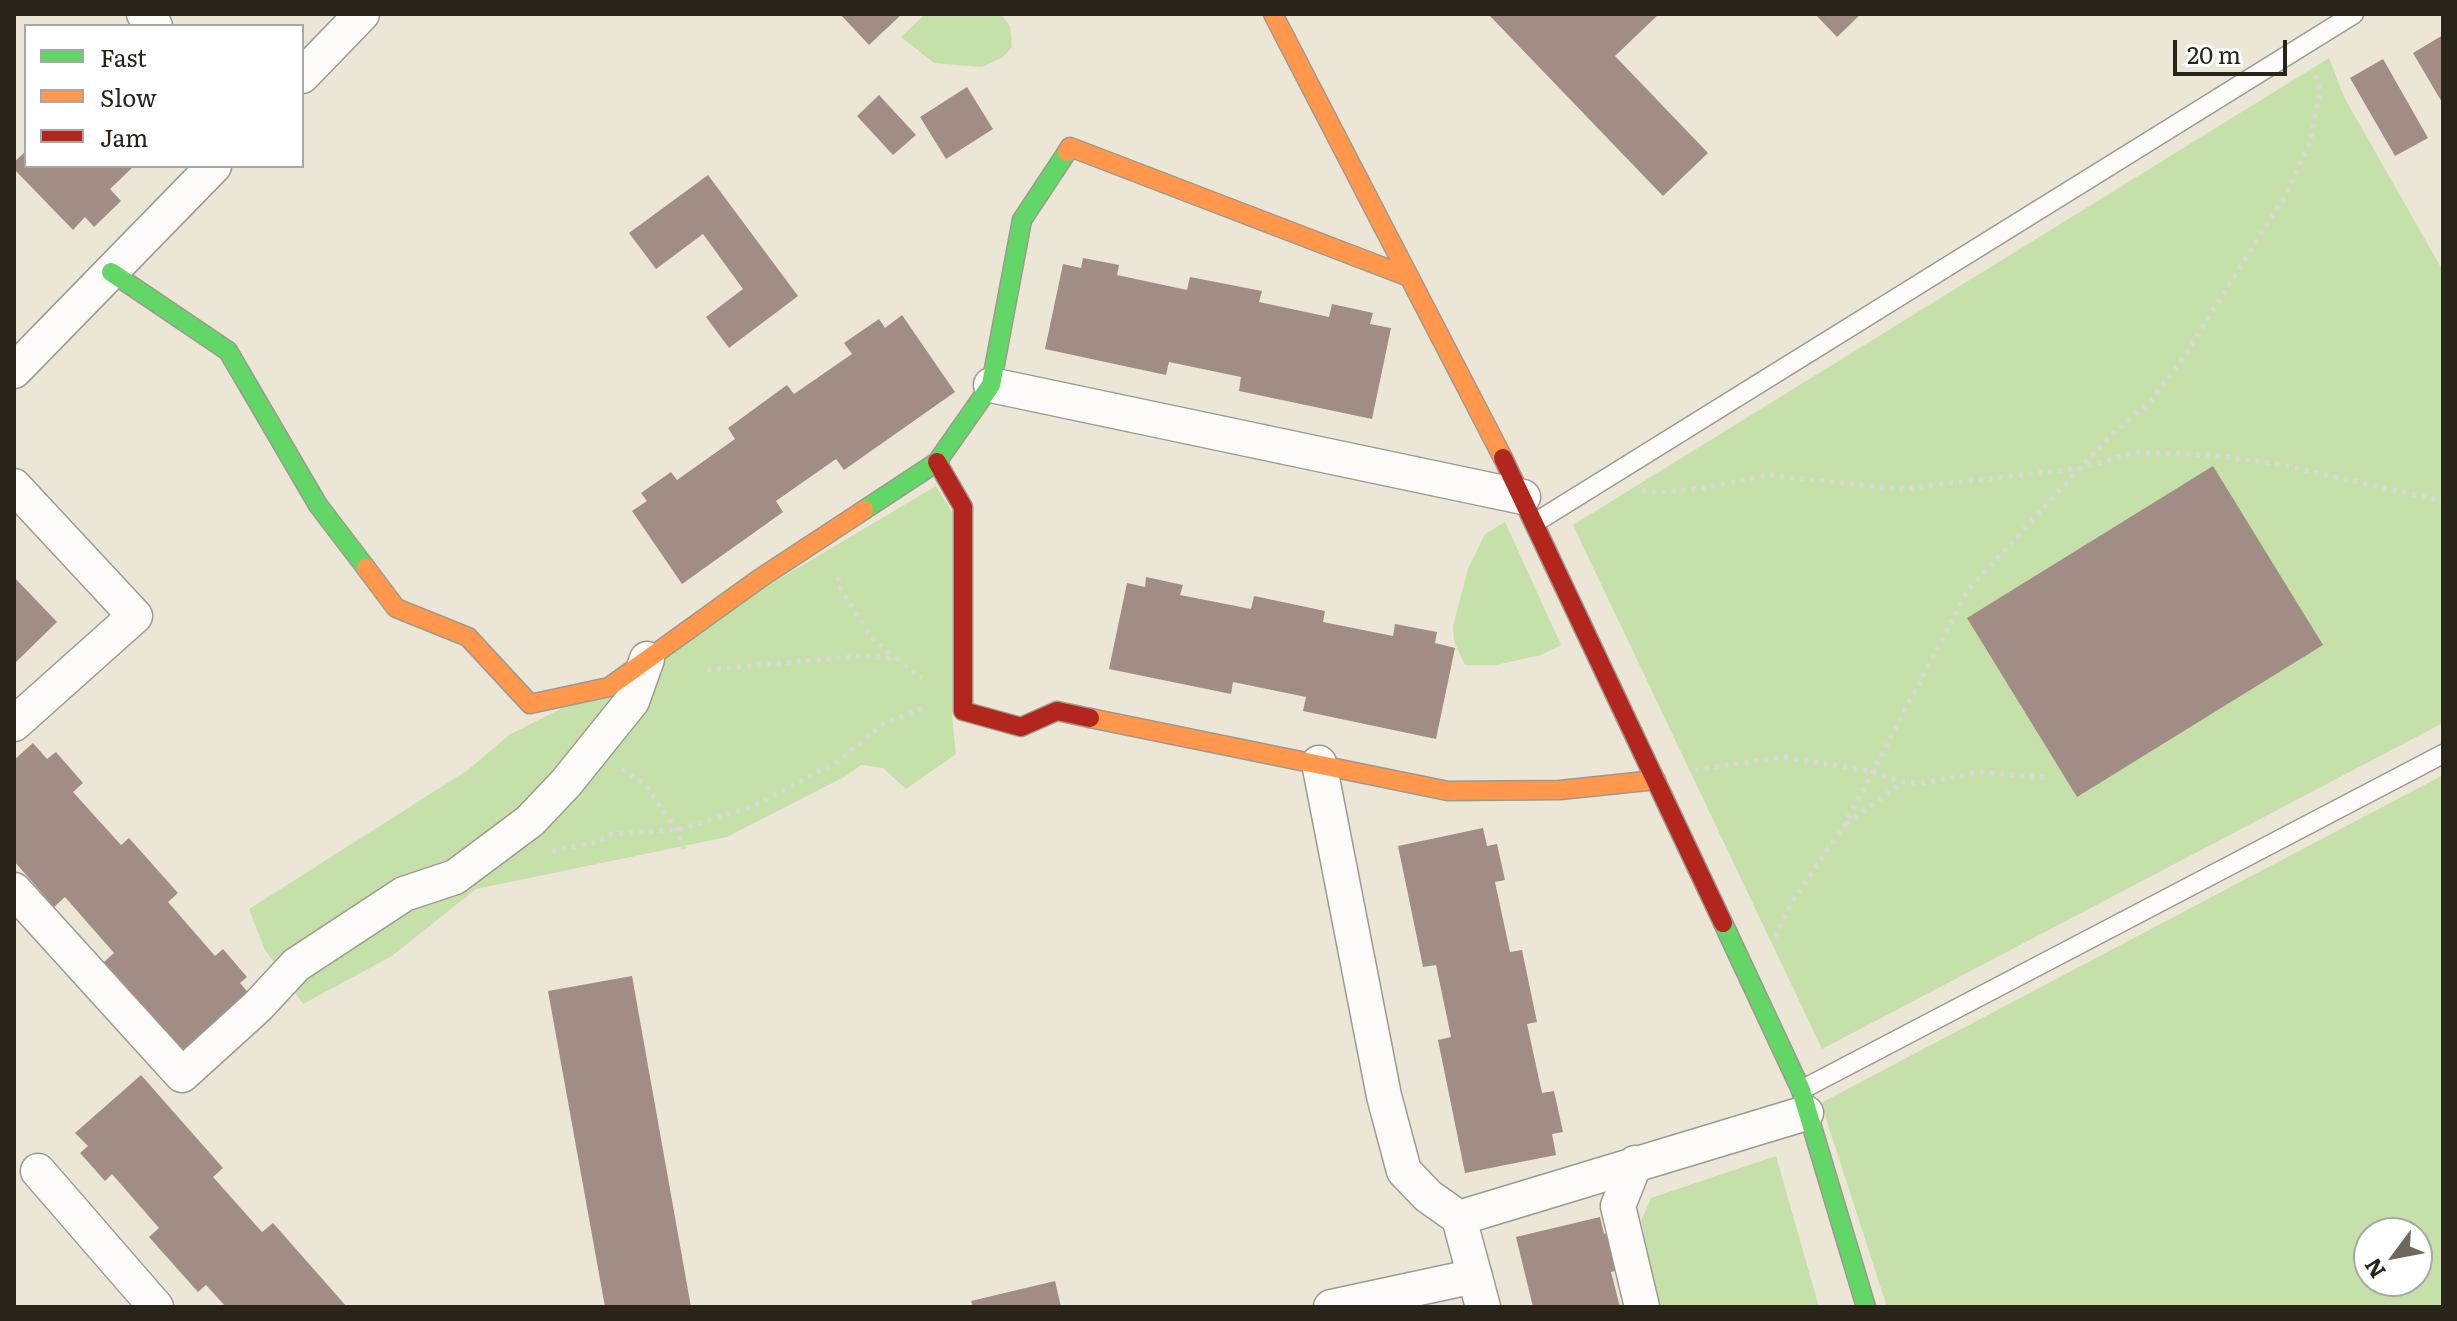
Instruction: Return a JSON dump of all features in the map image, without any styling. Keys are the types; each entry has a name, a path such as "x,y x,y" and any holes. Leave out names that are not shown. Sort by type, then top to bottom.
{"street":[{"path":"304,74 362,14"},
{"path":"1273,14 1530,510 1752,985 1804,1102 1866,1307"},
{"path":"111,272 228,351 318,505 396,608 468,637 530,704 609,687 830,532 937,462 991,385 1022,220 1070,147 1409,277"},
{"path":"14,371 212,168"},
{"path":"991,385 1530,510"},
{"path":"937,462 963,507 963,711 1021,727 1057,711 1448,791 1560,790 1656,780"},
{"path":"14,486 135,616 14,724"},
{"path":"14,890 182,1075 258,1006 296,965 404,894 455,877 530,821 566,783 632,701 647,659"},
{"path":"1319,763 1384,1096 1404,1171 1428,1196 1459,1218 1479,1292 1331,1307"},
{"path":"1459,1218 1635,1163 1804,1102"},
{"path":"1635,1163 1618,1206 1642,1307"},
{"path":"38,1171 156,1307"}],"lane":[{"path":"1530,510 1598,484 2354,14"},
{"path":"1804,1102 2443,754"}],"path":[{"path":"1752,985 1795,897 1844,826 1870,771 1968,590 2107,439 2151,401 2176,368 2285,196 2310,142 2320,93 2309,43"},
{"path":"1598,484 1657,493 1769,475 1900,489 2081,468 2136,452 2211,455 2277,464 2443,501"},
{"path":"830,532 841,589 872,638 963,711"},
{"path":"703,670 859,656 897,659"},
{"path":"542,854 596,842 612,834 677,830 727,816 838,761 883,724 911,710 932,706 963,711"},
{"path":"1656,780 1687,771 1782,757 1870,771 1903,782 1924,783 1981,772 2049,778"},
{"path":"1844,826 1903,782"}],"green space":[{"path":"925,14 1001,14 1010,26 1012,47 1003,57 982,67 934,63 901,37"},
{"path":"2329,58 2344,97 2443,271 2443,723 1822,1049 1573,525"},
{"path":"936,486 952,512 952,717 956,754 906,789 883,768 861,765 846,776 727,837 476,889 392,956 303,1004 265,950 249,909 468,770 509,735 562,708"},
{"path":"1505,522 1561,645 1541,655 1496,665 1465,665 1454,641 1453,626 1468,569 1485,534"},
{"path":"2443,775 2443,1307 1887,1307 1821,1103"},
{"path":"1776,1156 1819,1307 1660,1307 1641,1221 1651,1198"}],"building":[{"path":"840,14 902,14 869,45"},
{"path":"1488,14 1659,14 1615,56 1708,153 1663,196"},
{"path":"1815,14 1861,14 1837,37"},
{"path":"2443,35 2443,104 2413,53"},
{"path":"2383,59 2428,138 2395,156 2350,78"},
{"path":"967,87 993,129 946,159 920,117"},
{"path":"879,95 916,135 893,155 857,116"},
{"path":"24,153 24,168 132,168 110,189 121,201 94,227 85,217 73,230 14,169 14,162"},
{"path":"708,175 798,296 729,348 706,317 743,289 703,234 656,269 629,233"},
{"path":"1083,258 1119,265 1117,275 1187,290 1190,277 1262,291 1259,302 1329,317 1332,304 1373,313 1370,324 1391,328 1372,419 1239,391 1241,377 1169,362 1166,375 1045,349 1063,264 1081,268"},
{"path":"902,315 955,392 844,470 836,459 776,501 783,512 682,584 632,511 647,501 641,493 671,472 677,480 735,439 728,428 787,385 794,394 852,354 844,343 879,319 885,328"},
{"path":"2213,466 2323,645 2077,797 1967,618"},
{"path":"14,577 57,622 14,664"},
{"path":"1146,577 1183,585 1180,595 1251,609 1254,596 1325,611 1323,622 1393,636 1395,624 1437,632 1435,643 1455,648 1436,739 1303,711 1306,697 1233,682 1231,694 1109,669 1127,583 1145,587"},
{"path":"33,743 47,759 56,752 83,783 73,792 121,845 129,838 178,893 168,902 215,956 223,949 247,977 240,983 252,997 186,1055 104,962 114,953 65,897 54,907 14,861 14,760"},
{"path":"1483,828 1487,846 1497,844 1505,880 1495,882 1510,952 1522,950 1537,1022 1527,1024 1542,1093 1554,1091 1563,1132 1552,1134 1556,1155 1465,1173 1438,1040 1451,1037 1436,965 1423,967 1398,846"},
{"path":"632,976 691,1307 605,1307 548,991"},
{"path":"141,1075 223,1168 213,1177 262,1232 273,1223 347,1307 226,1307 206,1285 198,1292 149,1237 159,1228 112,1174 105,1181 80,1153 88,1146 75,1133"},
{"path":"1600,1217 1604,1234 1617,1230 1627,1268 1611,1272 1620,1307 1533,1307 1516,1237"},
{"path":"1055,1281 1061,1307 973,1307 971,1301"}],"traffic: fast":[{"path":"864,510 937,462 991,385 1022,220 1067,152"},
{"path":"111,272 228,351 318,505 366,568"},
{"path":"1723,923 1801,1090 1866,1307"}],"traffic: slow":[{"path":"1273,14 1503,458"},
{"path":"1067,152 1070,147 1409,277"},
{"path":"366,568 396,608 468,637 530,704 609,687 759,579 864,510"},
{"path":"1090,718 1448,791 1560,790 1656,780"}],"traffic: jam":[{"path":"1503,458 1723,923"},
{"path":"937,462 963,507 963,711 1021,727 1057,711 1090,718"}]}
